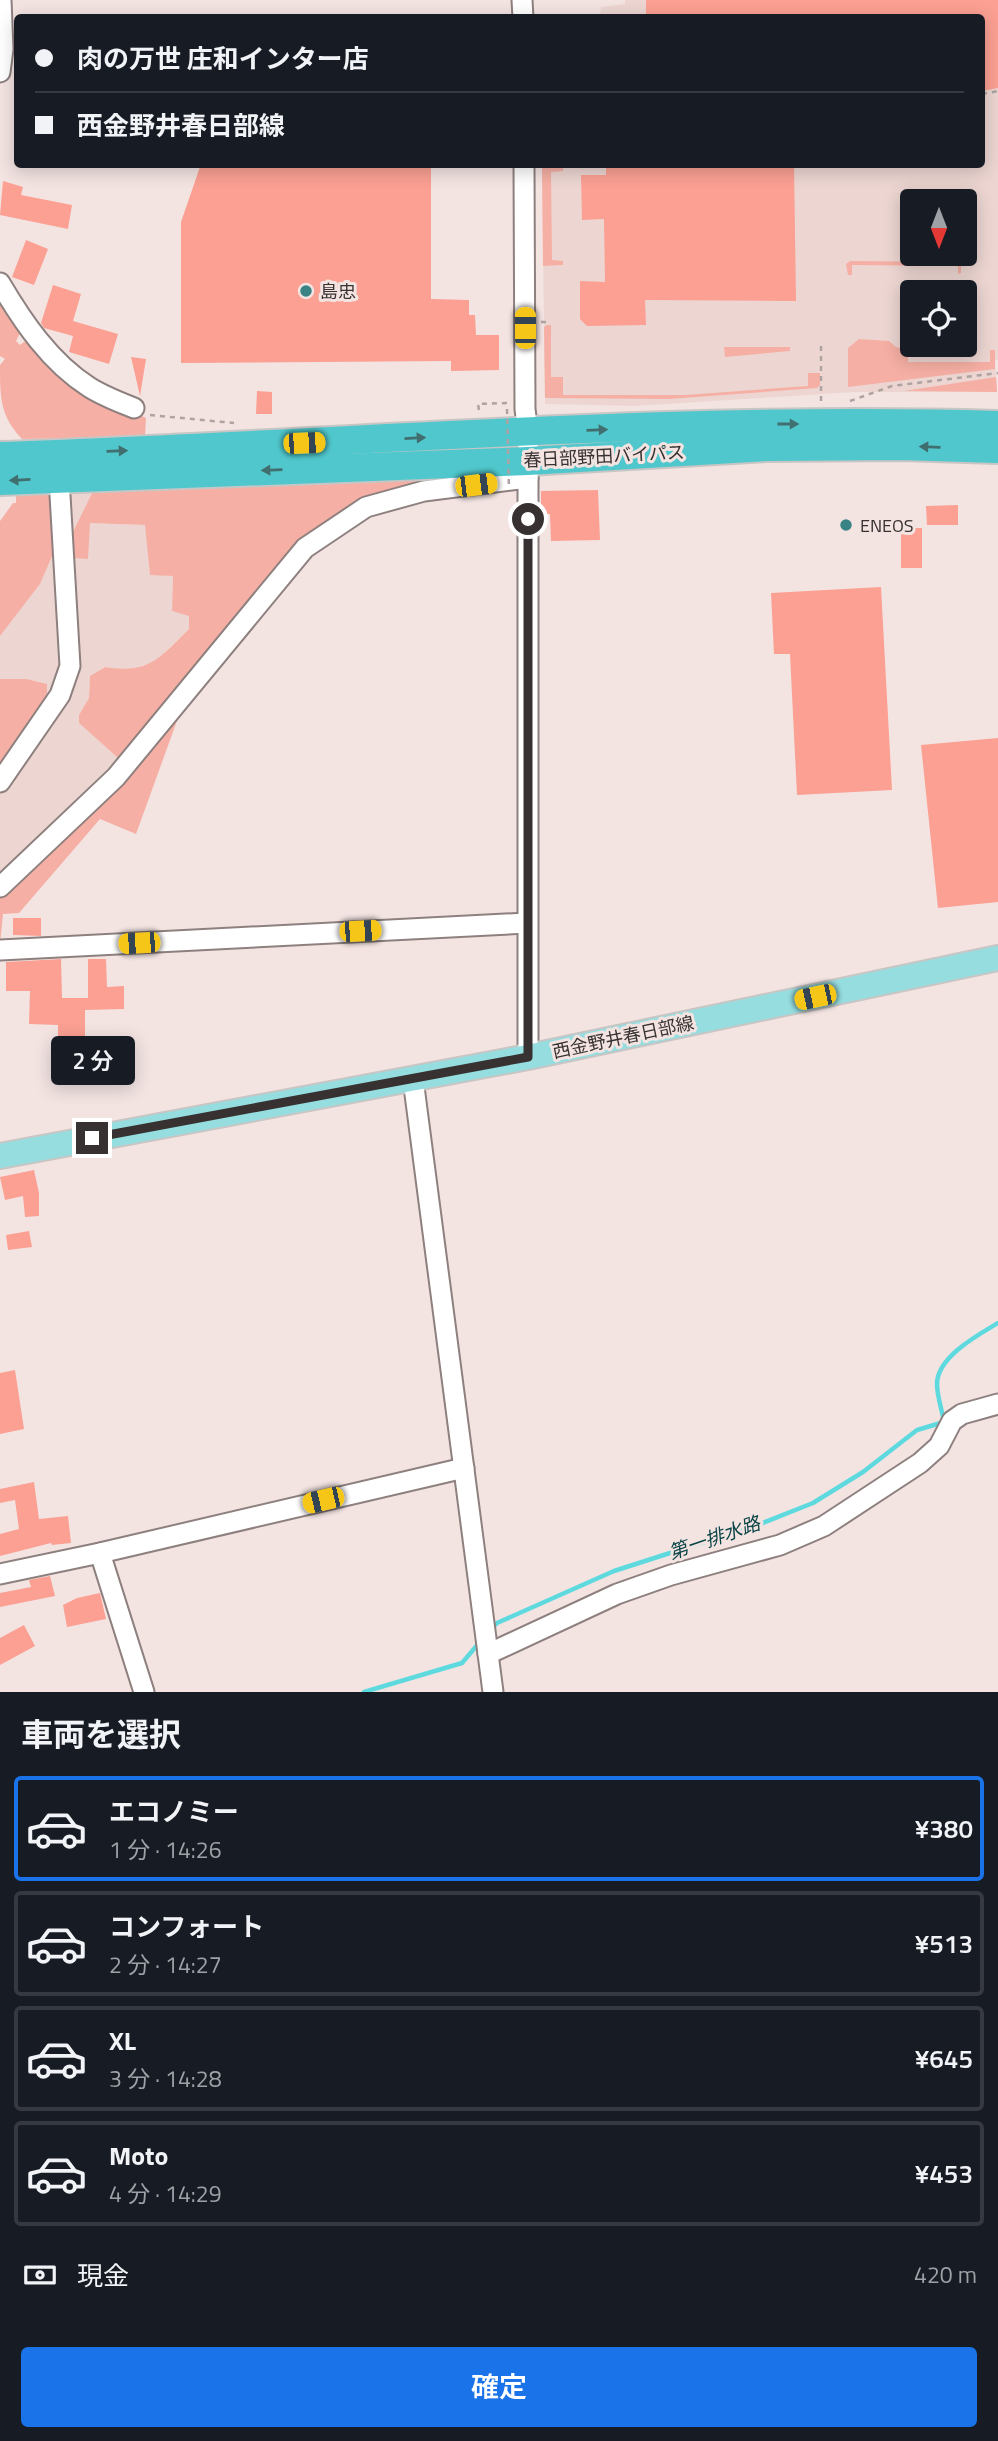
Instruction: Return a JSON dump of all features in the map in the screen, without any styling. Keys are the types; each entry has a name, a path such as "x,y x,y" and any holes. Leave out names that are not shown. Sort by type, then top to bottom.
{"highway":[{"name":"春日部野田バイパス","path":"0,456 740,424 904,422 998,425"},
{"name":"春日部野田バイパス","path":"0,481 528,470 766,447 901,446 998,449"}],"main road":[{"name":"西金野井春日部線","path":"0,1156 528,1057 998,958"}],"street":[{"path":"0,72 3,49 1,0"},
{"path":"524,168 525,409 528,432 528,1057"},
{"path":"0,283 31,331 60,363 90,388 134,408"},
{"path":"0,887 116,777 305,548 366,507 424,491 528,470"},
{"path":"0,782 60,695 70,666 59,478"},
{"path":"0,950 527,923"},
{"path":"413,1079 493,1692"},
{"path":"488,1654 617,1594 671,1575 780,1545 824,1526 920,1463 939,1446 951,1421 962,1414 998,1404"},
{"path":"0,1574 464,1468"},
{"path":"100,1553 144,1692"}],"path":[{"path":"541,322 551,322"},
{"path":"821,401 821,346 824,344"},
{"path":"844,401 892,386 998,373"},
{"path":"809,402 829,401"},
{"path":"488,410 478,410 478,404 509,403"},
{"path":"497,410 507,409 509,489"}],"shaded area":[{"path":"625,0 998,0 997,392 854,392 635,406 545,404 542,168 985,168 985,14 600,14 601,7 625,4"},
{"path":"542,168 563,168 563,171 551,172 552,260 563,261 563,265 543,266"},
{"path":"850,261 900,261 900,265 852,265 852,275 848,275 846,264"},
{"path":"0,285 22,329 16,341 20,345 33,341 121,406 146,418 145,437 22,439 5,414 1,396 0,365 5,359 0,356"},
{"path":"551,325 551,377 563,377 563,395 685,395 808,386 808,373 820,373 820,385 817,388 669,399 545,398 544,327"},
{"path":"859,339 889,341 900,348 900,357 908,357 908,362 990,362 990,350 995,350 995,369 848,387 848,348"},
{"path":"724,347 790,347 790,351 725,357"},
{"path":"996,377 997,392 904,391"},
{"path":"500,474 375,507 273,578 118,758 79,723 79,715 89,698 90,676 105,667 133,668 153,662 189,629 189,616 172,611 173,576 150,575 145,525 90,523 88,559 73,558 71,536 93,491"},
{"path":"93,491 71,536 89,523 146,525 150,574 173,576 172,611 189,615 189,629 154,662 128,670 104,667 90,676 89,698 79,715 79,723 118,758 0,882 0,765 6,758 26,679 0,679 0,636 40,584 51,493"},
{"path":"51,493 53,554 40,584 0,636 0,521 13,503 16,503 16,494"},
{"path":"0,679 26,679 47,684 47,694 0,765"},
{"path":"182,707 136,834 100,819 19,913 3,914 0,945 0,895"}],"building":[{"path":"646,0 998,0 998,88 985,90 985,14 646,14"},
{"name":"島忠","path":"200,168 431,168 431,299 469,300 469,315 475,315 476,335 499,335 499,370 451,371 451,361 181,363 181,222"},
{"path":"606,168 794,168 796,301 645,300 646,325 587,326 580,319 580,281 605,282 604,219 582,220 581,175 606,175"},
{"path":"3,181 23,187 21,195 72,205 68,229 0,215"},
{"path":"26,240 48,249 34,285 12,277"},
{"path":"53,285 81,294 73,321 118,334 109,364 69,352 73,336 44,328 41,323"},
{"path":"131,357 146,359 140,396"},
{"path":"257,391 272,392 272,414 256,414"},
{"path":"598,490 600,540 551,541 550,514 541,514 541,491"},
{"path":"958,505 958,525 927,525 926,506"},
{"path":"901,528 922,528 922,568 901,568"},
{"path":"881,587 892,790 797,795 790,654 774,654 771,593"},
{"path":"998,738 998,902 938,908 921,745"},
{"path":"13,918 41,918 41,936 13,935"},
{"path":"61,959 62,998 88,998 88,959 106,959 107,987 124,986 124,1009 85,1010 85,1084 58,1084 58,1025 29,1024 30,991 6,991 6,962"},
{"path":"34,1170 39,1193 39,1216 25,1217 23,1196 5,1200 0,1177"},
{"path":"29,1231 32,1247 8,1250 6,1235"},
{"path":"15,1370 24,1429 0,1434 0,1373"},
{"path":"34,1482 39,1519 68,1516 71,1543 51,1543 0,1556 0,1534 19,1529 15,1500 0,1503 0,1489"},
{"path":"50,1576 55,1596 0,1607 0,1593 31,1587 29,1580"},
{"path":"100,1593 106,1619 67,1627 63,1605 77,1598"},
{"path":"24,1625 35,1646 0,1665 0,1638"}],"waterway":[{"name":"第一排水路","path":"492,1628 497,1623 614,1571 760,1524 813,1503 863,1472 917,1430 944,1422 937,1384 939,1374 960,1348 998,1323"},
{"name":"第一排水路","path":"364,1692 462,1663 479,1643"}],"place":[{"name":"島忠","path":"306,291"},
{"name":"ENEOS","path":"846,525"}],"route":[{"path":"92,1138 528,1057 528,519"}]}
